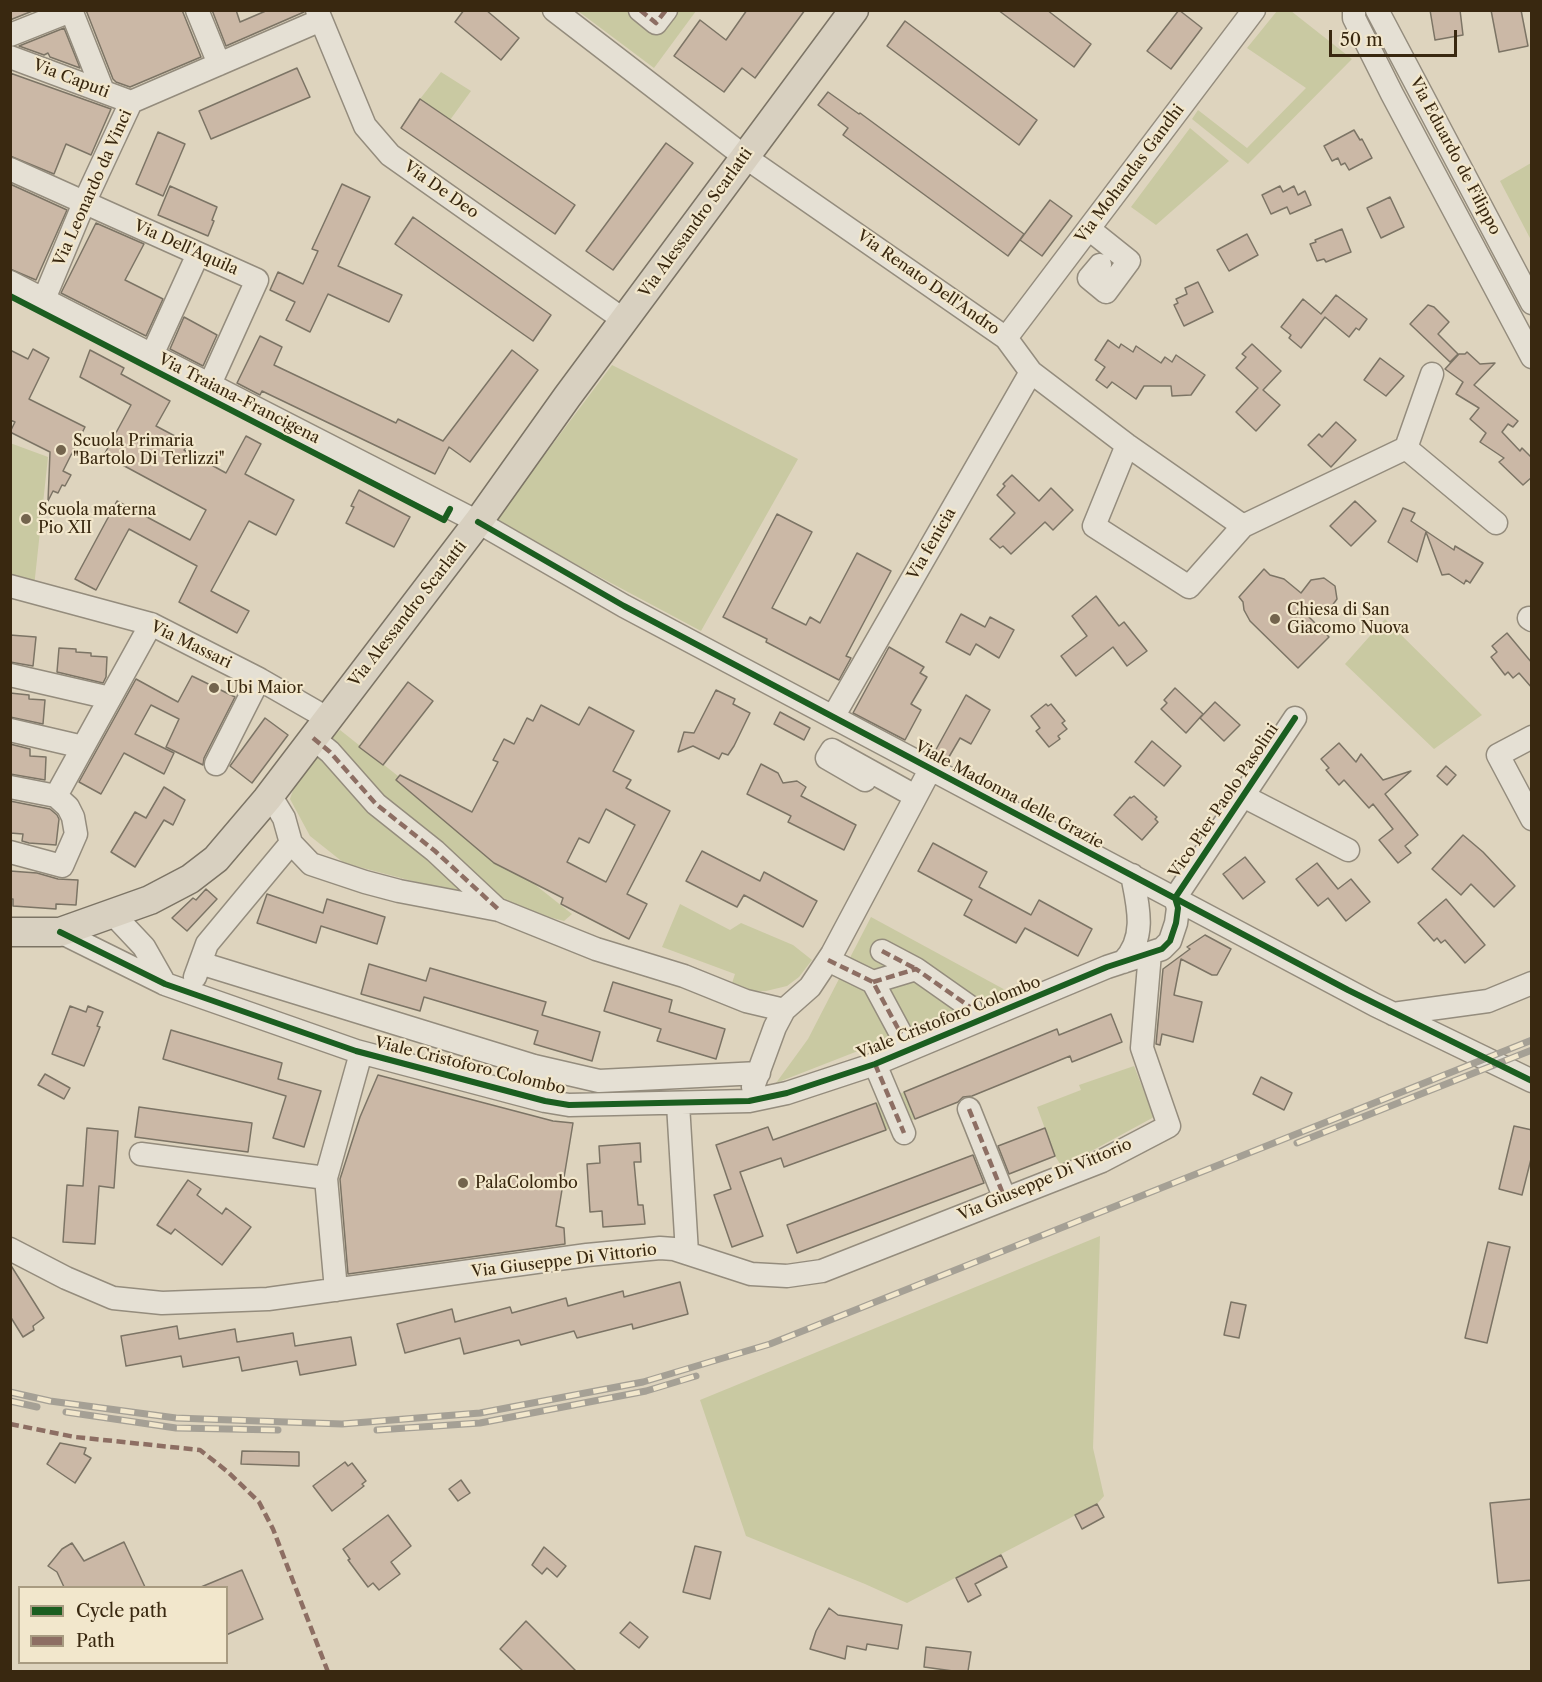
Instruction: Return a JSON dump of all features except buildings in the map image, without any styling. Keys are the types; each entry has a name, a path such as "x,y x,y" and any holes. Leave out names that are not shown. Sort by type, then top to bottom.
{"main road":[{"name":"Via Alessandro Scarlatti","path":"10,932 60,932 150,900 190,879 216,859 270,795 478,522 854,10"}],"street":[{"path":"197,10 219,64"},
{"name":"Via Renato Dell'Andro","path":"554,10 745,157 1006,338 1031,372 1127,445 1243,526"},
{"path":"640,10 656,23 666,10"},
{"name":"Via Mohandas Gandhi","path":"1006,338 1254,10"},
{"name":"Via Eduardo de Filippo","path":"1377,10 1532,303"},
{"path":"10,35 72,11 103,91"},
{"name":"Via Eduardo de Filippo","path":"1354,14 1392,94 1532,357"},
{"name":"Via Leonardo da Vinci","path":"44,299 84,203 131,102 219,64 319,15"},
{"name":"Via De Deo","path":"319,15 365,126 390,155 624,321"},
{"name":"Via Caputi","path":"10,57 131,102"},
{"name":"Via Dell'Aquila","path":"10,170 257,280 210,384"},
{"path":"1089,229 1129,261 1106,292 1089,278 1100,265"},
{"path":"152,355 198,254"},
{"name":"Viale Madonna delle Grazie","path":"10,282 478,522 624,606 1393,1014 1532,1081"},
{"name":"Via fenicia","path":"833,717 1031,372"},
{"path":"1127,445 1094,526 1189,587 1243,526 1406,448 1432,374"},
{"path":"1406,448 1496,523"},
{"name":"Via Massari","path":"10,586 150,624 259,679 320,728 330,752 376,804 435,851 499,910"},
{"path":"56,796 150,624"},
{"path":"10,675 110,698"},
{"path":"216,764 259,679"},
{"name":"Vico Pier Paolo Pasolini","path":"1173,897 1295,718"},
{"path":"10,730 83,747"},
{"path":"1532,737 1498,755 1532,819"},
{"path":"748,1101 775,1027 784,1011 810,987 828,960 931,768"},
{"path":"869,771 910,805"},
{"path":"10,787 56,796 68,807 73,817 76,834 62,866 10,852"},
{"path":"270,795 284,818 291,843 311,864 399,891 499,910 596,949 684,976 746,1001 784,1011"},
{"path":"1243,796 1348,850"},
{"path":"189,992 207,944 291,843"},
{"path":"1132,875 1139,924"},
{"path":"1123,962 1131,954 1137,941 1142,914 1149,904 1173,897 1178,908 1170,941"},
{"path":"112,913 144,947 165,984"},
{"name":"Viale Cristoforo Colombo","path":"60,932 165,984 361,1053 545,1101 569,1105 678,1104 748,1101 787,1093 875,1065 1123,962 1162,949 1191,927 1214,920"},
{"path":"882,951 916,969 970,1007"},
{"name":"Via Giuseppe Di Vittorio","path":"10,1249 66,1278 113,1298 162,1303 268,1299 660,1248 687,1253 751,1274 787,1276 822,1271 1102,1161 1169,1126 1142,1048 1150,953"},
{"path":"828,960 873,982 901,1034"},
{"path":"200,963 534,1066 599,1082 759,1073"},
{"path":"873,982 916,969"},
{"path":"1393,1014 1488,1001 1532,983"},
{"path":"336,1290 326,1178 361,1053"},
{"path":"875,1065 904,1134"},
{"path":"678,1104 687,1253"},
{"path":"969,1109 1005,1198"},
{"path":"141,1154 326,1178"}],"green space":[{"path":"578,11 696,11 654,68"},
{"path":"1277,11 1291,11 1352,59 1248,164 1192,119 1198,110 1247,148 1306,88 1247,48"},
{"path":"441,72 471,91 450,120 420,99"},
{"path":"1190,128 1229,161 1156,225 1131,207"},
{"path":"1531,163 1531,240 1500,181"},
{"path":"612,365 798,459 701,631 495,521"},
{"name":"Scuola materna Pio XII","path":"10,443 48,457 34,587 11,581"},
{"path":"1385,619 1482,715 1434,749 1345,664"},
{"path":"340,730 572,914 564,921 344,863 310,836 290,799 305,770"},
{"path":"680,904 730,930 741,923 793,945 812,960 799,977 787,986 766,991 746,992 731,986 735,974 662,947"},
{"path":"871,917 1009,992 776,1083 808,1039"},
{"path":"1134,1066 1154,1117 1062,1167 1055,1156 1037,1107 1081,1090 1079,1085"},
{"path":"904,1092 915,1119 886,1130 876,1103"},
{"path":"1100,1236 1093,1448 1104,1496 1097,1504 907,1603 746,1536 700,1400"}],"railway":[{"path":"10,1392 50,1401 176,1418 342,1424 480,1413 643,1382 770,1344 1532,1040"},
{"path":"1297,1143 1532,1050"},
{"path":"377,1430 480,1423 646,1391 696,1376"},
{"path":"10,1401 37,1407"},
{"path":"66,1412 176,1428 278,1430"}],"marked path":[{"path":"640,10 656,23 666,10"},
{"path":"313,738 330,752 376,804 435,851 499,910"},
{"path":"882,951 916,969"},
{"path":"828,960 873,982 901,1034"},
{"path":"873,982 916,969 970,1007"},
{"path":"875,1064 904,1133"},
{"path":"969,1109 1005,1199"},
{"path":"10,1424 75,1437 200,1450 228,1472 259,1502 273,1529 328,1672"}],"cycle path":[{"name":"Via Traiana-Francigena","path":"10,296 444,520 450,509"},
{"path":"478,522 624,606 1348,990 1532,1081"},
{"path":"60,932 165,984 356,1051 545,1101 569,1105 749,1101 787,1093 875,1064 1107,967 1162,949 1170,941 1176,923 1178,908 1175,898 1295,718"}],"place":[{"name":"Scuola Primaria \"Bartolo Di Terlizzi\"","path":"61,450"},
{"name":"Scuola materna Pio XII","path":"26,519"},
{"name":"Chiesa di San Giacomo Nuova","path":"1275,619"},
{"name":"Ubi Maior","path":"214,688"},
{"name":"PalaColombo","path":"463,1183"}]}
